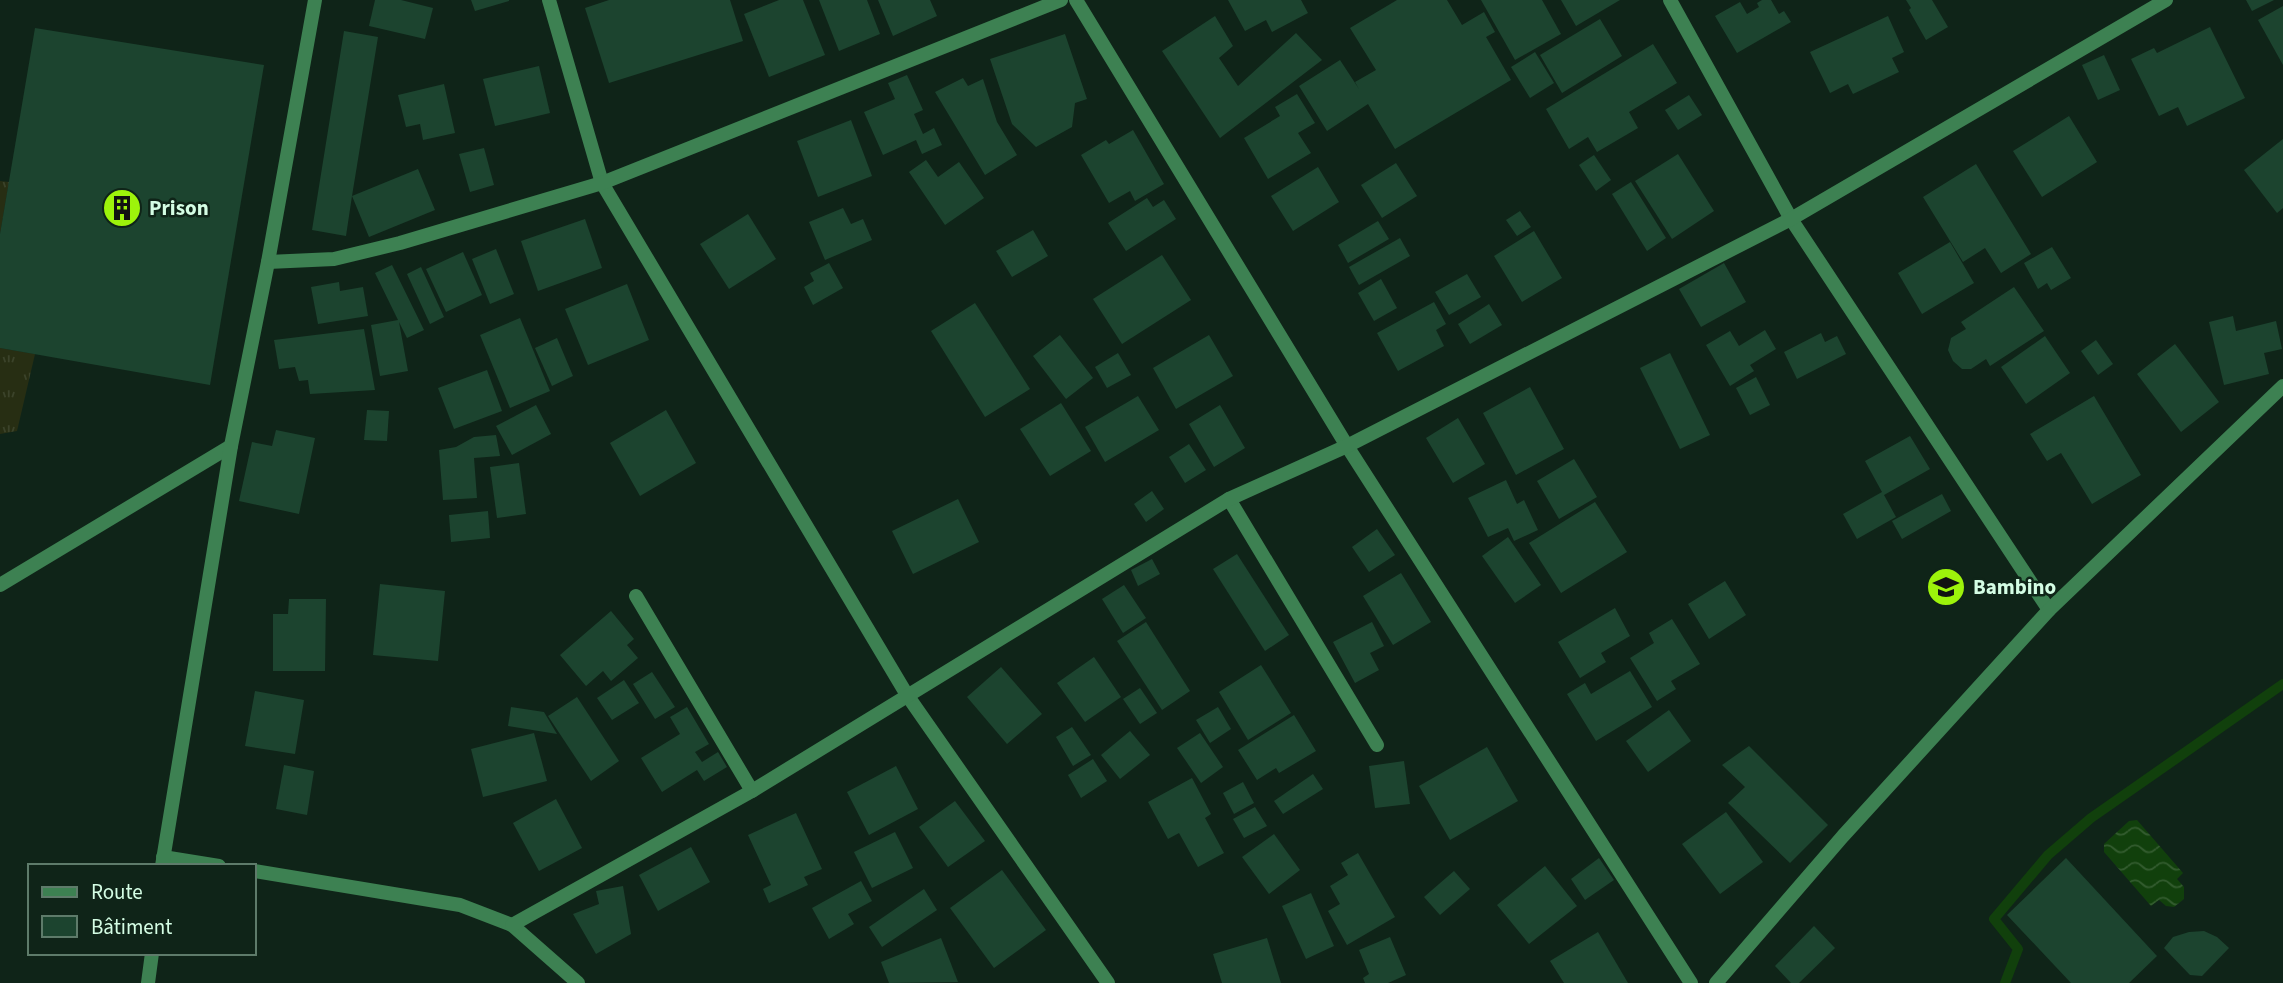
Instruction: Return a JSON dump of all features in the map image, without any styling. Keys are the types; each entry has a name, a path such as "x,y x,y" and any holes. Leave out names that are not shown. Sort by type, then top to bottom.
{"street":[{"path":"197,864 163,861 230,446 268,261 316,0"},
{"path":"549,0 602,183 907,695 1108,983"},
{"path":"268,261 334,259 400,243 602,183 1061,0"},
{"path":"1076,0 1347,446 1691,983"},
{"path":"1670,0 1791,219 2049,610"},
{"path":"512,925 752,791 1229,499 1347,446 1791,219 2166,0"},
{"path":"1716,983 1843,836 2049,610 2283,386"},
{"path":"0,585 230,446"},
{"path":"1229,499 1377,745"},
{"path":"636,596 752,791"},
{"path":"256,872 460,905 512,925 578,983"},
{"path":"148,983 152,955"}],"green space":[{"path":"0,181 9,182 0,234"},
{"path":"0,348 35,354 17,431 0,434"}],"water":[{"path":"2137,820 2183,873 2177,879 2184,887 2184,899 2174,907 2166,906 2159,900 2151,906 2104,852 2104,844 2129,821"}],"building":[{"path":"375,0 401,0 433,8 425,39 369,26"},
{"path":"471,0 509,0 509,1 475,11"},
{"path":"609,0 730,0 743,41 609,83 585,8"},
{"path":"779,0 803,0 825,55 769,77 744,14"},
{"path":"819,0 867,0 880,34 839,51"},
{"path":"878,0 930,0 937,16 893,36"},
{"path":"1228,0 1301,0 1308,13 1272,32 1266,20 1245,31"},
{"path":"1397,0 1447,0 1462,25 1484,12 1495,32 1486,37 1511,80 1395,149 1368,104 1327,131 1299,86 1340,60 1359,89 1355,82 1376,70 1350,28"},
{"path":"1481,0 1542,0 1561,34 1515,60"},
{"path":"1561,0 1620,0 1576,26"},
{"path":"1771,0 1779,14 1784,11 1791,22 1737,53 1715,16 1740,2 1747,14 1759,7 1757,3"},
{"path":"1906,0 1932,0 1948,27 1926,40"},
{"path":"2246,0 2274,0 2252,11"},
{"path":"2283,6 2283,65 2258,20"},
{"path":"1215,16 1233,46 1219,58 1238,86 1296,33 1322,60 1220,138 1162,51"},
{"path":"1888,16 1904,52 1892,58 1899,72 1853,94 1848,84 1830,93 1810,52"},
{"path":"1600,19 1622,56 1562,93 1540,55"},
{"path":"2210,27 2245,98 2187,126 2178,107 2159,116 2131,59 2154,48 2157,53"},
{"name":"Prison","path":"35,28 264,65 210,385 0,348 0,234"},
{"path":"344,31 378,37 346,236 312,230"},
{"path":"1065,34 1087,99 1075,103 1072,127 1036,147 1012,124 990,59"},
{"path":"1653,44 1677,83 1629,112 1638,128 1597,152 1588,137 1569,149 1546,109"},
{"path":"1535,52 1554,83 1530,98 1511,67"},
{"path":"2104,55 2120,90 2098,100 2082,65"},
{"path":"539,66 550,113 495,126 483,79"},
{"path":"907,75 923,110 914,114 923,134 934,128 942,145 922,154 916,140 883,155 864,112 895,99 888,83"},
{"path":"963,78 968,86 983,79 997,122 1017,155 985,175 935,92"},
{"path":"444,84 455,133 423,140 420,124 406,127 398,95"},
{"path":"1297,94 1315,123 1298,133 1311,153 1268,179 1244,138 1280,116 1275,107"},
{"path":"1689,95 1702,115 1678,130 1665,110"},
{"path":"2069,116 2097,162 2042,197 2013,151"},
{"path":"851,120 872,176 818,197 797,141"},
{"path":"1133,130 1164,184 1135,201 1130,191 1109,203 1081,155 1106,140 1109,144"},
{"path":"2283,139 2283,208 2277,213 2244,170"},
{"path":"484,148 494,185 470,192 459,154"},
{"path":"1678,154 1714,211 1672,239 1635,181"},
{"path":"1594,155 1611,180 1596,191 1579,165"},
{"path":"926,160 938,177 959,162 984,198 945,225 909,172"},
{"path":"1396,163 1417,196 1382,218 1361,185"},
{"path":"1976,164 2031,254 2001,273 1985,248 1963,262 1923,197"},
{"path":"1318,167 1339,202 1293,231 1271,196"},
{"path":"418,169 435,210 369,237 352,196"},
{"path":"1631,182 1666,238 1647,251 1612,194"},
{"path":"1147,198 1153,207 1164,200 1176,219 1126,251 1108,223"},
{"path":"843,208 851,224 863,219 872,240 825,260 809,222"},
{"path":"1520,211 1531,227 1517,236 1506,220"},
{"path":"748,214 776,259 729,289 700,244"},
{"path":"585,219 602,268 538,291 521,241"},
{"path":"1378,221 1389,239 1348,263 1338,245"},
{"path":"1033,230 1048,256 1012,277 996,251"},
{"path":"1534,231 1562,278 1522,302 1494,256"},
{"path":"1400,238 1410,256 1359,285 1349,267"},
{"path":"1950,242 1974,283 1922,314 1898,273"},
{"path":"2052,247 2071,278 2051,290 2047,283 2038,289 2024,263"},
{"path":"496,249 514,294 490,304 472,259"},
{"path":"463,252 482,295 446,312 426,269"},
{"path":"1162,255 1191,300 1122,344 1093,299"},
{"path":"829,263 843,288 813,305 804,287 814,281 810,273"},
{"path":"1724,263 1746,302 1701,327 1679,289"},
{"path":"392,265 424,330 407,338 399,322 408,371 380,376 371,325 398,320 375,273"},
{"path":"421,267 444,317 430,324 407,274"},
{"path":"1467,274 1481,297 1449,315 1435,292"},
{"path":"1381,279 1397,308 1374,321 1358,293"},
{"path":"339,282 340,291 363,287 368,316 318,324 311,287"},
{"path":"627,284 649,340 588,365 565,309"},
{"path":"2014,287 2044,331 1990,366 1986,359 1971,369 1962,369 1953,361 1948,350 1951,338 1966,329 1961,322"},
{"path":"1434,302 1446,324 1436,330 1444,346 1398,371 1377,333"},
{"path":"975,303 1030,389 985,417 931,331"},
{"path":"1489,304 1502,325 1470,344 1458,324"},
{"path":"2233,316 2236,331 2276,321 2282,349 2264,353 2269,374 2224,385 2209,322"},
{"path":"520,318 550,391 510,408 480,335"},
{"path":"364,329 375,390 310,394 308,380 299,381 295,367 279,369 274,340"},
{"path":"1765,330 1776,349 1750,365 1754,371 1730,386 1706,345 1730,331 1739,346"},
{"path":"1821,333 1825,342 1837,336 1846,354 1797,379 1784,352"},
{"path":"1060,335 1093,378 1066,399 1033,356"},
{"path":"1209,335 1233,376 1176,409 1153,368"},
{"path":"2045,336 2070,373 2026,404 2001,367"},
{"path":"557,338 573,376 552,386 535,348"},
{"path":"2096,340 2113,364 2098,375 2081,351"},
{"path":"2175,344 2219,402 2181,432 2137,374"},
{"path":"1118,353 1131,375 1107,388 1095,367"},
{"path":"1670,353 1710,435 1680,449 1640,368"},
{"path":"487,370 502,411 454,429 438,388"},
{"path":"1756,377 1770,405 1750,415 1736,388"},
{"path":"1530,387 1564,449 1516,475 1483,413"},
{"path":"1138,396 1159,430 1105,462 1085,427"},
{"path":"2094,396 2141,475 2092,504 2061,453 2047,461 2030,434"},
{"path":"1061,403 1091,451 1050,476 1020,429"},
{"path":"536,405 551,434 512,455 496,426"},
{"path":"1220,405 1245,448 1214,467 1189,424"},
{"path":"367,410 389,411 387,441 364,440"},
{"path":"666,410 696,463 640,496 610,443"},
{"path":"1458,418 1485,464 1453,483 1426,438"},
{"path":"276,430 315,438 299,514 239,501 252,442 272,446"},
{"path":"496,435 500,456 474,458 477,498 443,500 439,450 456,447 474,437"},
{"path":"1910,436 1930,469 1884,495 1896,517 1857,539 1843,514 1882,492 1865,461"},
{"path":"1189,444 1206,470 1185,483 1169,457"},
{"path":"1574,459 1597,497 1559,519 1537,481"},
{"path":"519,463 526,514 497,518 490,467"},
{"path":"1506,480 1517,504 1524,500 1538,530 1514,541 1508,528 1488,537 1468,498"},
{"path":"1152,491 1164,509 1146,522 1134,504"},
{"path":"1942,494 1951,511 1902,539 1892,521"},
{"path":"958,499 979,542 913,574 892,531"},
{"path":"1595,502 1627,552 1561,593 1529,543"},
{"path":"488,511 490,538 451,542 449,515"},
{"path":"1377,529 1395,555 1369,572 1352,547"},
{"path":"1508,537 1541,585 1515,603 1482,556"},
{"path":"1237,554 1289,635 1265,651 1213,569"},
{"path":"1152,559 1160,574 1138,586 1131,570"},
{"path":"1401,573 1431,622 1393,645 1363,596"},
{"path":"1725,581 1746,615 1709,639 1688,604"},
{"path":"380,584 445,591 438,661 373,655"},
{"path":"1124,585 1146,618 1123,633 1102,599"},
{"path":"289,599 326,599 325,671 273,671 273,614 288,614"},
{"path":"1615,608 1630,636 1601,653 1606,662 1580,678 1558,642"},
{"path":"611,611 634,639 627,645 638,658 611,681 603,671 586,686 560,655"},
{"path":"1672,619 1700,664 1671,681 1676,689 1657,701 1630,658 1654,643 1649,633"},
{"path":"1146,622 1190,691 1162,710 1117,641"},
{"path":"1372,622 1384,646 1370,653 1379,670 1355,683 1333,642"},
{"path":"1094,657 1121,697 1085,722 1057,683"},
{"path":"1261,665 1291,713 1248,740 1219,692"},
{"path":"1001,667 1042,714 1007,744 967,697"},
{"path":"1630,671 1652,707 1596,741 1567,694 1585,683 1591,694"},
{"path":"652,672 675,707 655,719 633,684"},
{"path":"624,680 639,703 612,720 597,698"},
{"path":"1140,688 1157,713 1140,724 1123,699"},
{"path":"255,691 304,700 295,754 245,746"},
{"path":"577,697 619,761 591,781 548,716"},
{"path":"511,707 544,712 557,734 508,726"},
{"path":"687,707 709,744 695,752 702,762 718,752 727,767 704,781 697,770 662,792 641,758 680,734 670,717"},
{"path":"1218,707 1231,729 1210,743 1196,720"},
{"path":"1669,710 1691,741 1648,772 1626,741"},
{"path":"1294,715 1316,751 1279,773 1276,768 1257,780 1238,750"},
{"path":"1072,727 1091,755 1073,766 1056,737"},
{"path":"1130,731 1150,755 1120,779 1101,755"},
{"path":"534,733 547,781 483,797 471,749"},
{"path":"1200,733 1223,767 1201,783 1177,748"},
{"path":"1749,746 1828,825 1790,863 1728,803 1745,787 1722,765"},
{"path":"1487,747 1518,801 1450,840 1419,786"},
{"path":"1093,759 1107,781 1081,798 1068,775"},
{"path":"1404,761 1410,804 1375,808 1369,766"},
{"path":"284,765 314,771 307,815 276,809"},
{"path":"896,766 918,809 869,835 847,792"},
{"path":"1313,774 1323,789 1283,814 1274,801"},
{"path":"1192,778 1211,814 1205,818 1224,853 1198,867 1179,833 1168,839 1148,802"},
{"path":"1243,782 1254,803 1234,814 1223,793"},
{"path":"556,799 582,848 539,871 513,823"},
{"path":"955,801 985,841 948,867 919,827"},
{"path":"1255,807 1267,826 1244,838 1233,819"},
{"path":"1726,812 1763,862 1720,894 1682,844"},
{"path":"796,813 822,869 804,877 808,885 769,903 763,889 771,885 748,835"},
{"path":"895,832 913,868 872,888 854,852"},
{"path":"1274,834 1300,870 1269,894 1242,857"},
{"path":"691,847 710,882 658,911 639,875"},
{"path":"1358,853 1395,917 1347,945 1328,911 1340,904 1330,886 1348,875 1341,863"},
{"path":"1599,858 1614,880 1585,900 1571,879"},
{"path":"2066,858 2157,956 2129,983 2071,983 2007,915"},
{"path":"1545,866 1577,906 1529,944 1497,905"},
{"path":"1002,870 1046,930 994,968 950,908"},
{"path":"1454,871 1470,889 1440,915 1424,897"},
{"path":"861,881 872,901 848,914 854,924 829,939 812,908"},
{"path":"623,886 631,934 596,954 573,914 599,904 596,891"},
{"path":"924,889 937,910 882,947 869,927"},
{"path":"1311,893 1334,946 1306,959 1282,906"},
{"path":"1814,926 1835,948 1799,983 1791,983 1775,966"},
{"path":"2204,931 2217,937 2229,948 2202,976 2190,975 2164,948 2173,937"},
{"path":"1598,932 1628,983 1564,983 1550,961"},
{"path":"1390,937 1406,975 1388,983 1365,983 1363,978 1369,974 1359,950"},
{"path":"941,938 958,982 889,983 881,962"},
{"path":"1267,938 1281,983 1222,983 1213,954"}],"waterway":[{"path":"2005,983 2018,949 1994,919 2048,855 2091,818 2283,684"}],"place":[{"name":"Prison","path":"122,208"},
{"name":"Bambino","path":"1946,587"}]}
